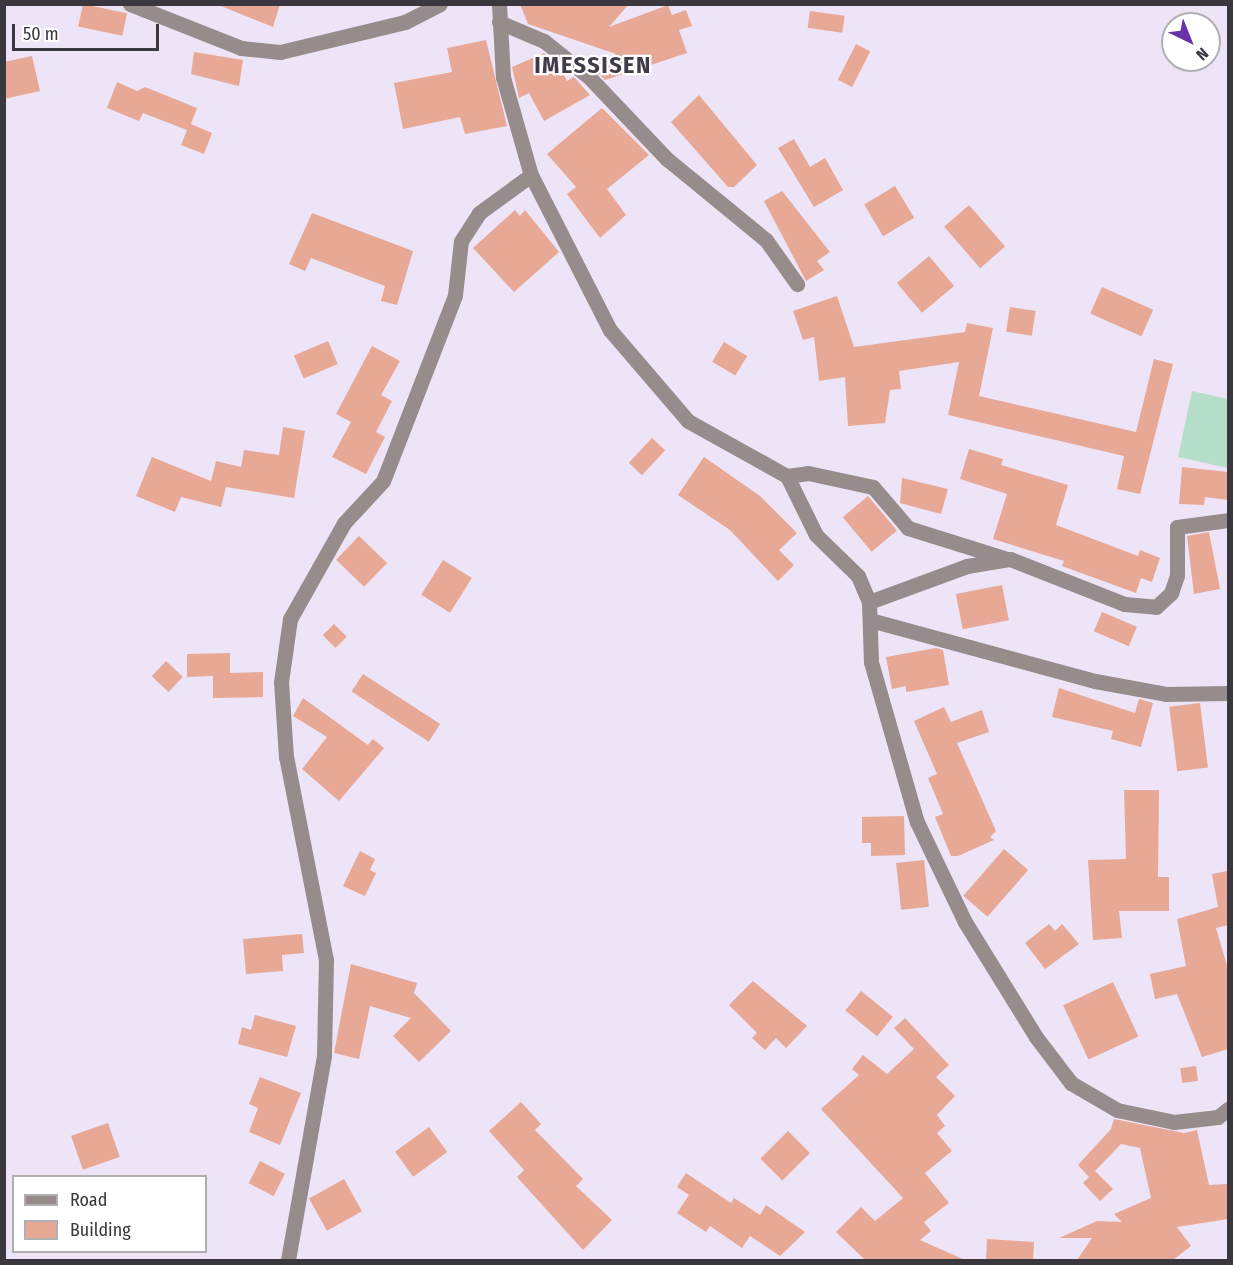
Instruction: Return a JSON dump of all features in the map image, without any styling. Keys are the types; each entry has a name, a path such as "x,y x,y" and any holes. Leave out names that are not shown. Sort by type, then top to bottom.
{"street":[{"path":"129,4 242,48 280,52 405,22 440,4"},
{"path":"498,4 503,77 531,175 610,330 681,413 718,442 787,476 808,473 873,487 908,528 1010,559 1124,604 1156,607 1171,593 1177,576 1177,527 1228,520"},
{"path":"500,22 544,41 590,78 667,159 766,240 797,284"},
{"path":"288,1260 324,1054 326,960 286,757 281,682 290,619 338,533 383,481 455,295 461,241 479,213 531,175"},
{"path":"787,476 816,535 858,576 869,602 872,662 916,822 965,922 1036,1037 1071,1083 1117,1110 1174,1122 1218,1117 1228,1109"},
{"path":"869,602 967,566 1010,559"},
{"path":"870,620 1095,681 1166,694 1228,693"}],"green space":[{"path":"1192,391 1228,399 1228,468 1178,457"}],"building":[{"path":"83,4 127,13 122,36 78,26"},
{"path":"216,4 280,4 273,27"},
{"path":"520,4 629,4 609,27 668,5 672,15 686,10 692,26 679,30 687,53 605,80 592,67 616,54 528,24"},
{"path":"810,11 845,16 842,33 808,28"},
{"path":"486,40 507,126 465,134 460,117 403,129 394,83 452,72 447,48"},
{"path":"856,44 870,51 852,87 838,80"},
{"path":"194,52 243,60 239,86 191,74"},
{"path":"544,53 560,67 567,81 574,77 590,95 544,121 529,93 519,98 512,67"},
{"path":"32,56 40,91 4,99 4,62"},
{"path":"117,82 137,91 145,87 197,108 191,124 212,133 204,154 181,145 187,130 143,113 139,121 107,108"},
{"path":"699,95 757,165 734,187 728,187 671,122"},
{"path":"602,108 649,155 607,189 626,215 600,238 567,194 576,187 547,154"},
{"path":"794,139 810,167 825,158 843,190 814,207 778,148"},
{"path":"895,186 914,218 883,236 864,205"},
{"path":"782,191 830,252 817,261 824,270 806,281 764,201"},
{"path":"969,205 1005,247 980,268 944,227"},
{"path":"515,210 520,216 525,210 559,252 514,292 473,248"},
{"path":"312,213 413,251 397,305 381,301 385,286 311,258 305,271 289,264"},
{"path":"929,256 954,286 922,313 897,283"},
{"path":"1102,287 1153,310 1141,336 1090,313"},
{"path":"837,296 854,347 965,332 967,323 993,328 979,396 1136,432 1154,359 1173,364 1140,494 1117,489 1124,456 948,415 959,362 899,371 901,389 890,390 885,423 848,426 845,377 819,381 814,337 803,340 793,311"},
{"path":"1010,307 1036,311 1032,336 1006,332"},
{"path":"328,341 338,364 304,378 294,355"},
{"path":"724,342 747,356 735,376 712,362"},
{"path":"372,346 400,361 381,395 392,401 376,432 385,437 366,474 332,457 351,422 336,414"},
{"path":"283,427 305,431 294,498 226,487 221,507 181,497 175,512 136,496 152,457 211,481 216,461 241,467 244,450 279,455"},
{"path":"652,438 665,450 642,475 629,463"},
{"path":"969,449 1003,459 1001,465 1068,485 1056,525 1138,556 1140,550 1160,558 1152,582 1141,578 1136,593 1062,566 1064,561 993,539 1007,494 960,479"},
{"path":"704,457 760,496 797,533 779,550 794,565 778,581 730,530 678,495"},
{"path":"1182,467 1228,472 1228,500 1205,497 1204,505 1179,504"},
{"path":"902,478 948,489 941,514 900,503"},
{"path":"868,496 897,530 872,552 843,517"},
{"path":"1209,532 1220,589 1194,594 1187,536"},
{"path":"359,536 387,563 364,587 336,560"},
{"path":"443,560 472,578 450,613 421,595"},
{"path":"1002,585 1009,620 963,629 956,594"},
{"path":"1102,612 1137,627 1129,646 1094,631"},
{"path":"334,624 347,637 335,648 323,635"},
{"path":"936,648 943,650 949,685 906,692 906,686 892,689 886,657"},
{"path":"230,653 230,673 263,672 263,697 213,698 213,676 187,677 187,654"},
{"path":"166,661 183,677 168,692 152,676"},
{"path":"363,674 440,724 429,742 352,692"},
{"path":"1059,688 1135,713 1139,699 1153,703 1141,747 1111,739 1113,731 1052,717"},
{"path":"303,698 368,745 373,739 384,748 339,801 302,769 327,737 293,716"},
{"path":"1200,703 1208,768 1177,771 1169,707"},
{"path":"944,707 951,722 982,710 989,732 957,743 996,831 990,837 994,840 958,856 951,856 935,817 943,814 928,778 937,774 914,721"},
{"path":"1124,790 1159,790 1158,877 1169,877 1169,911 1119,911 1122,938 1093,940 1088,860 1126,859"},
{"path":"904,816 905,855 871,856 871,843 862,843 862,817"},
{"path":"1004,849 1028,870 987,917 963,896"},
{"path":"360,851 375,859 370,870 376,873 365,896 343,886"},
{"path":"924,860 929,907 901,910 896,863"},
{"path":"1227,871 1228,925 1216,928 1228,969 1228,1049 1202,1057 1177,994 1155,999 1150,974 1186,966 1177,919 1218,907 1212,874"},
{"path":"1049,924 1055,931 1062,924 1079,944 1045,969 1025,943"},
{"path":"302,934 304,953 282,955 283,971 246,974 243,939"},
{"path":"351,964 417,983 414,993 451,1031 419,1062 393,1036 411,1018 370,1006 359,1059 334,1053"},
{"path":"753,981 807,1026 786,1048 776,1038 765,1050 752,1038 757,1033 729,1005"},
{"path":"1113,982 1138,1036 1089,1060 1063,1005"},
{"path":"861,991 893,1017 877,1036 845,1010"},
{"path":"255,1015 296,1026 287,1057 238,1044 242,1027 251,1030"},
{"path":"905,1018 949,1065 936,1077 955,1096 937,1115 945,1126 937,1133 952,1151 925,1173 949,1203 924,1222 931,1231 920,1240 965,1260 865,1260 836,1232 861,1207 875,1221 903,1198 821,1109 859,1075 852,1069 863,1055 887,1074 914,1049 894,1028"},
{"path":"1196,1066 1198,1081 1182,1083 1180,1068"},
{"path":"260,1077 301,1093 280,1145 249,1132 258,1108 249,1104"},
{"path":"521,1102 541,1124 535,1130 583,1179 576,1186 612,1220 583,1250 517,1177 524,1170 489,1131"},
{"path":"1114,1119 1184,1133 1197,1130 1209,1185 1228,1184 1228,1219 1177,1227 1191,1246 1173,1260 1077,1260 1092,1238 1059,1238 1097,1221 1122,1222 1114,1214 1151,1198 1140,1148 1121,1144 1095,1171 1113,1189 1100,1201 1083,1183 1089,1177 1078,1165 1111,1129"},
{"path":"108,1123 120,1157 83,1170 71,1136"},
{"path":"429,1127 447,1152 413,1177 395,1152"},
{"path":"788,1131 810,1153 782,1180 760,1159"},
{"path":"260,1161 285,1174 274,1196 249,1183"},
{"path":"686,1173 731,1203 734,1198 760,1215 766,1205 805,1232 780,1256 750,1236 742,1248 710,1226 706,1232 677,1213 689,1195 677,1187"},
{"path":"344,1179 362,1211 327,1231 309,1198"},
{"path":"987,1239 1034,1242 1033,1260 986,1260"}],"district":[{"name":"IMESSISEN","path":"593,66"}]}
